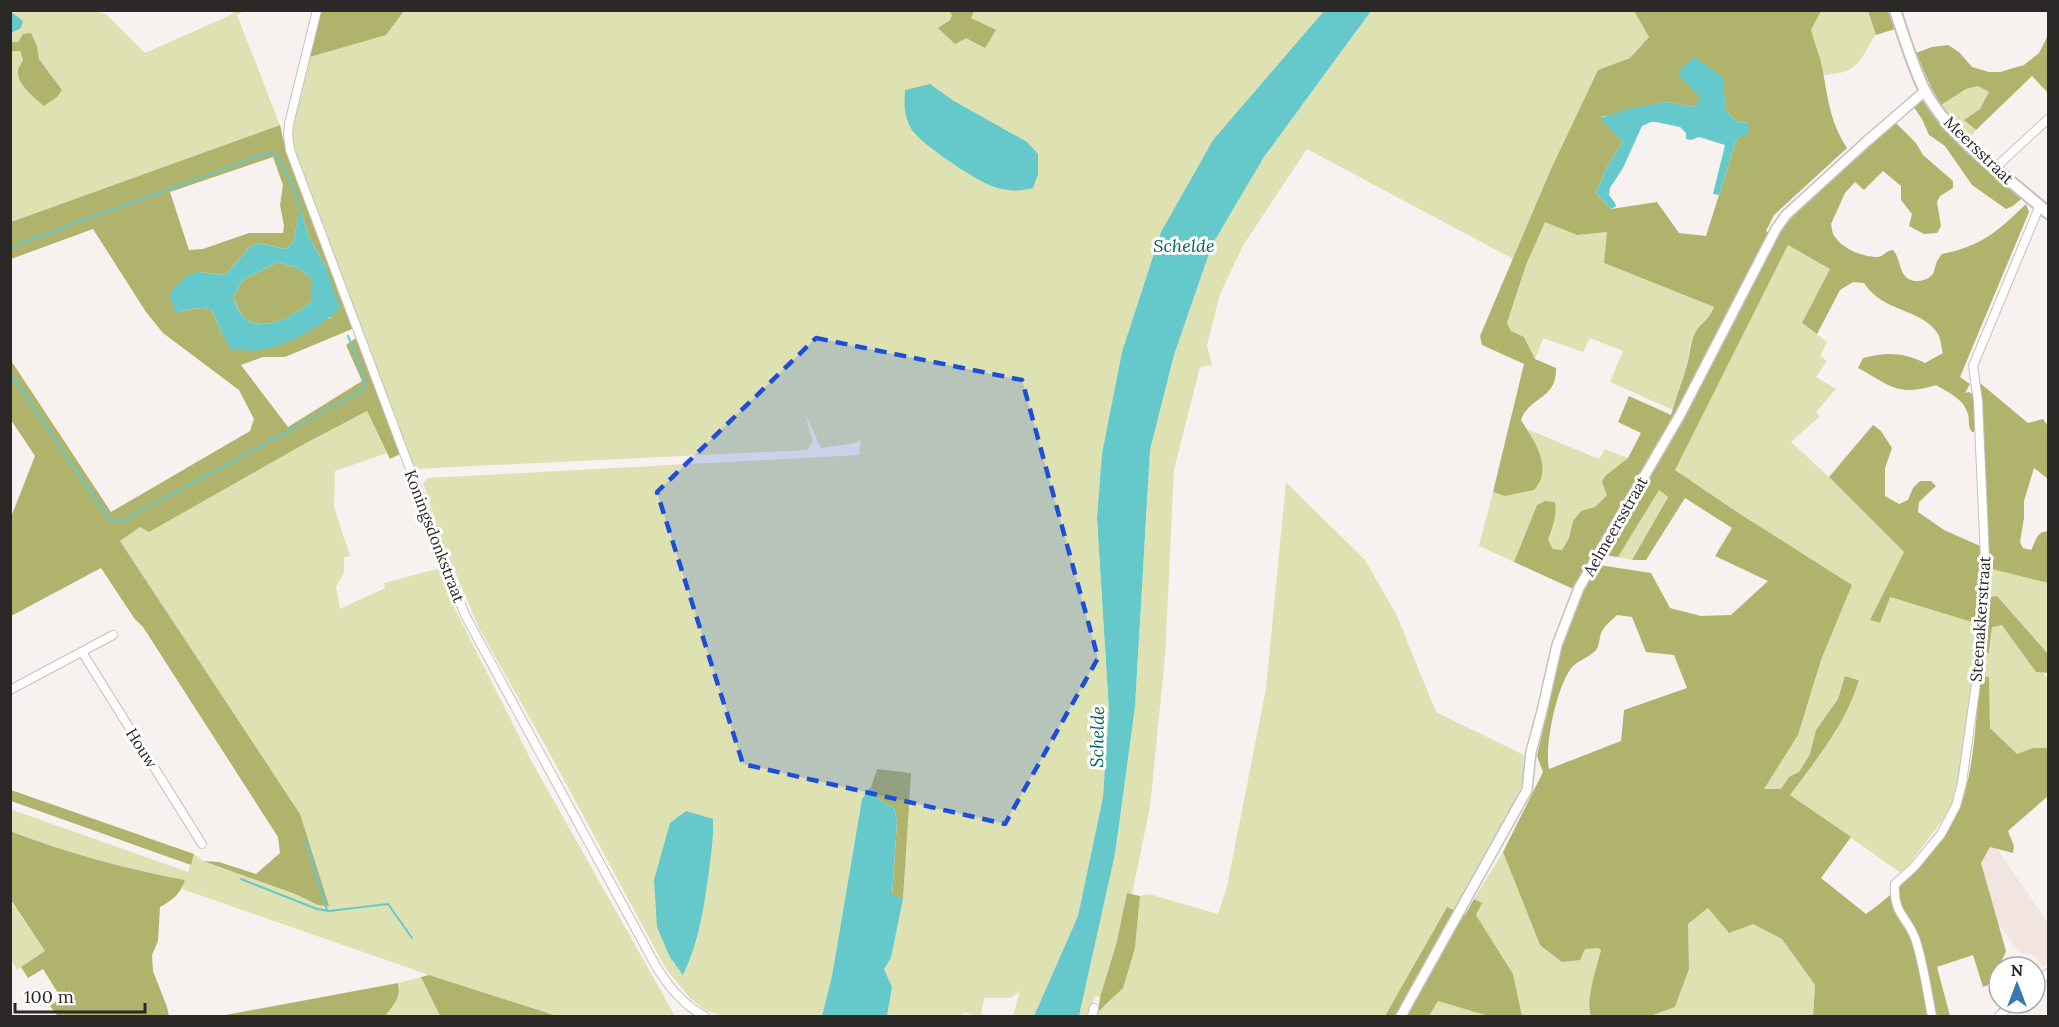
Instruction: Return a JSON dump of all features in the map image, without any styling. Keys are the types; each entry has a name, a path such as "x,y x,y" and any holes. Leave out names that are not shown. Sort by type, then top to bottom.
{"main road":[{"name":"Meersstraat","path":"1895,10 1925,91 1948,124 1995,168 2049,213"}],"street":[{"name":"Koningsdonkstraat","path":"317,10 289,124 290,150 461,604 495,673 657,968 678,996 694,1011 705,1017"},
{"name":"Aelmeersstraat","path":"1401,1017 1527,790 1531,752 1557,645 1579,588 1680,415 1776,229 1786,215 1925,91"},
{"path":"1995,168 2049,119"},
{"name":"Steenakkerstraat","path":"1932,1017 1914,934 1894,900 1895,884 1914,867 1941,834 1956,807 1962,783 1975,691 1984,581 1978,401 1973,366 2040,205"},
{"path":"10,690 113,635"},
{"name":"Houw","path":"82,652 202,844"},
{"path":"1092,1017 1094,1008"}],"highlighted area":[{"path":"816,338 1022,380 1098,658 1005,824 743,764 657,492"}],"shaded area":[{"path":"1963,799 2048,923 2047,964 2047,955 2019,952 1938,843 1955,818"}],"green space":[{"path":"321,10 404,11 386,35 310,57"},
{"path":"11,11 97,11 107,15 145,53 233,14 233,11 244,11 237,15 280,125 11,222 10,51 19,51 23,60 18,70 54,78 39,59 37,46 11,42"},
{"path":"404,11 949,11 952,15 950,20 939,28 955,44 974,11 1325,11 1213,140 1161,232 1122,352 1102,453 1097,518 1109,710 1103,797 1078,916 1034,1016 1013,1016 1020,991 1010,998 984,998 981,1016 964,1013 962,1016 887,1016 892,987 884,969 891,958 903,899 910,773 877,769 871,787 862,799 832,976 822,1016 720,1016 704,1009 691,999 666,969 479,628 443,543 423,483 428,478 859,455 861,439 856,443 821,448 804,412 813,441 808,450 414,469 292,142 291,130 310,57 386,35","holes":["930,84 954,101 991,186 955,165 913,133"]},
{"path":"949,11 974,11 971,18 996,30 985,48 966,38 955,44 938,28 950,20 952,15"},
{"path":"1371,11 1634,11 1649,37 1630,58 1598,70 1551,169 1513,259 1307,149 1244,244 1220,294 1207,345 1212,365 1200,367 1174,470 1165,656 1150,807 1132,894 1127,894 1116,945 1100,997 1095,996 1089,1016 1079,1016 1115,854 1135,707 1150,450 1174,355 1212,245 1264,157"},
{"path":"1634,11 1821,11 1811,30 1821,62 1832,116 1847,148 1774,215 1766,231 1776,237 1799,207 1895,122 1916,143 1923,155 1953,181 1953,188 1940,196 1937,202 1941,226 1937,233 1924,234 1909,226 1912,214 1901,200 1901,186 1883,171 1864,190 1855,182 1845,193 1831,224 1834,236 1843,245 1854,252 1872,257 1879,257 1893,250 1906,277 1915,281 1923,280 1933,274 1942,254 1979,242 2007,222 2026,204 2029,212 1960,377 1970,384 1965,393 1969,392 1980,399 1980,383 2028,423 2043,419 2048,426 2048,479 2034,468 2024,501 2020,542 2023,548 2031,550 2039,535 2048,531 2048,583 1988,568 1977,426 1972,432 1963,404 1955,396 1936,385 1903,390 1858,368 1863,358 1887,354 1902,355 1925,363 1943,353 1938,334 1922,319 1881,300 1864,283 1853,282 1840,290 1817,334 1802,323 1830,269 1788,245 1675,470 1852,585 1821,660 1798,735 1764,789 1781,789 1789,777 1799,772 1810,754 1816,730 1838,699 1845,676 1859,680 1839,726 1790,795 1851,837 1821,878 1866,914 1909,878 1936,847 1957,814 1970,769 1980,675 1989,677 1990,728 2017,754 2033,748 2048,748 2048,796 2008,831 2014,846 2013,853 1990,847 1981,863 2006,951 2004,955 1987,955 1987,985 1983,987 1973,955 1937,967 1950,1016 1813,1016 1815,985 1782,939 1753,924 1729,933 1708,908 1688,924 1689,969 1675,1007 1650,1016 1591,1016 1590,993 1601,950 1585,949 1580,960 1562,962 1540,945 1503,852 1543,772 1537,756 1563,639 1582,593 1514,562 1537,505 1545,501 1555,502 1555,517 1548,540 1553,549 1562,550 1569,538 1573,521 1581,511 1595,507 1607,495 1602,482 1605,476 1628,458 1641,433 1618,422 1629,396 1671,415 1687,365 1693,337 1710,316 1714,307 1604,263 1607,232 1577,235 1545,222 1526,265 1507,323 1511,331 1524,337 1535,359 1556,368 1552,386 1530,406 1521,420 1540,454 1542,472 1540,481 1534,490 1505,496 1493,492 1524,364 1482,345 1480,336 1551,169 1598,70 1630,58 1649,37","holes":["1723,78 1725,110 1737,122 1749,123 1737,138 1706,236 1679,233 1657,202 1611,209 1596,193 1608,165 1623,142 1601,117 1666,102 1694,107","1659,490 1668,497 1632,560 1646,560 1685,498 1732,528 1715,556 1768,581 1731,615 1701,616 1670,608 1651,573 1599,565 1604,555 1618,557","1617,615 1632,617 1646,652 1674,655 1687,688 1624,710 1621,741 1549,769 1550,731 1557,700 1567,674 1573,666 1596,650 1602,630"]},
{"path":"1821,11 1868,11 1876,35 1862,58 1848,70 1823,75 1811,30"},
{"path":"1868,11 1888,11 1895,29 1876,35"},
{"path":"31,33 37,46 39,59 62,90 57,97 44,106 20,80 18,70 23,60 20,51 11,51 11,42 18,42 23,34"},
{"path":"2048,35 2048,93 2032,76 1976,130 1964,120 1980,109 1989,92 1978,86 1966,89 1941,105 1916,53 1932,47 1948,45 1959,52 1972,67 1989,72 2000,72 2024,65 2039,53"},
{"path":"1978,86 1990,92 1980,109 1964,120 1976,130 1970,138 1941,105 1966,89"},
{"path":"1921,99 1947,131 2021,199 2006,209 1972,185 1945,146 1929,135 1913,106"},
{"path":"280,125 286,152 352,329 285,357 263,357 241,365 288,427 362,381 346,345 356,338 382,398 400,454 390,459 367,411 149,532 140,527 120,541 300,814 329,906 318,905 295,894 203,861 219,862 256,874 280,853 278,837 143,627 134,618 101,568 11,616 11,517 35,456 11,420 10,359 111,512 250,431 254,419 239,390 163,333 146,312 93,229 11,259 11,222","holes":["273,157 283,185 280,205 283,233 249,233 203,249 189,250 170,192","302,214 309,237 326,267 330,318 222,334 212,310 195,308 177,313 199,272 225,275 250,247 258,243 286,249 294,241 298,216"]},
{"path":"1545,221 1577,235 1608,232 1604,263 1714,307 1710,318 1697,330 1691,342 1673,410 1610,382 1623,351 1590,338 1583,352 1543,338 1535,359 1524,337 1511,331 1507,323 1526,265"},
{"path":"1788,245 1830,269 1802,323 1827,342 1820,356 1827,361 1816,377 1836,389 1816,412 1820,416 1791,442 1904,552 1870,620 1880,623 1889,597 1978,624 1961,772 1950,810 1902,874 1790,795 1848,709 1859,679 1845,676 1838,699 1816,730 1810,754 1799,772 1789,777 1781,789 1763,790 1798,735 1821,660 1852,585 1675,470 1711,392"},
{"path":"278,262 298,268 311,278 311,301 282,320 265,324 249,321 241,314 233,297 243,280"},
{"path":"367,411 387,453 335,471 334,507 350,556 344,557 344,572 336,587 340,609 385,588 384,583 441,568 452,603 532,762 675,1016 557,1016 429,975 182,889 185,880 96,860 11,831 10,809 188,872 194,854 203,861 295,894 318,905 300,814 120,541 140,527"},
{"path":"1873,425 1881,431 1892,448 1885,468 1885,496 1899,504 1908,500 1913,488 1920,481 1931,481 1936,486 1919,502 1918,512 1944,530 1980,546 1982,566 1978,624 1890,597 1880,623 1870,620 1904,552 1829,477"},
{"path":"1527,429 1599,459 1605,449 1628,458 1605,476 1602,482 1607,495 1595,507 1581,511 1573,521 1569,538 1562,550 1553,549 1548,540 1554,526 1555,502 1545,501 1537,505 1514,562 1479,546 1493,492 1505,496 1534,490 1532,438"},
{"path":"1286,482 1365,560 1396,614 1436,712 1524,755 1523,782 1455,911 1446,908 1385,1016 1098,1016 1098,1012 1109,1003 1135,948 1140,896 1149,894 1218,914 1227,886 1266,689"},
{"path":"1659,489 1668,496 1632,560 1618,557"},
{"path":"1988,568 2048,583 2048,654 1997,596 1988,597"},
{"path":"1997,596 2048,654 2048,673 2036,672 2002,625 1992,627 1989,653 1982,651 1987,597"},
{"path":"2003,625 2036,672 2044,673 2048,680 2048,748 2033,748 2017,755 1990,728 1989,677 1980,675 1982,651 1990,652 1992,626"},
{"path":"877,769 911,773 903,899 892,896 897,822 894,807 880,800 871,787"},
{"path":"11,790 194,854 191,865 11,801"},
{"path":"10,831 97,860 185,880 175,896 160,907 158,941 152,955 153,971 169,1016 55,1016 57,1015 50,1006 61,998 43,969 28,978 21,967 45,951 11,900"},
{"path":"1503,852 1540,945 1597,948 1601,951 1591,993 1591,1016 1522,1016 1513,974 1476,915 1481,904 1474,899"},
{"path":"1127,893 1140,896 1135,948 1123,988 1098,1012 1100,997 1116,945"},
{"path":"1474,899 1482,903 1476,915 1513,974 1522,1016 1488,1016 1438,1001 1429,1016 1385,1016 1447,907 1465,915"},
{"path":"10,900 45,951 17,970 11,959"},
{"path":"1708,908 1753,924 1782,939 1815,985 1813,1016 1650,1016 1675,1007 1689,969 1688,924"},
{"path":"429,975 557,1016 440,1016 421,977"},
{"path":"421,977 440,1016 385,1016 398,997 399,983"},
{"path":"398,983 398,997 385,1016 220,1016"},
{"path":"1438,1001 1488,1016 1429,1016"}],"water":[{"name":"Schelde","path":"1325,10 1371,11 1264,157 1212,245 1174,355 1150,450 1135,707 1115,854 1079,1016 1034,1016 1078,916 1103,797 1109,710 1097,518 1102,453 1122,352 1161,232 1213,140"},
{"path":"10,11 23,21 21,28 11,33"},
{"path":"1694,57 1724,78 1725,110 1737,122 1749,123 1748,134 1737,138 1719,195 1713,194 1725,145 1699,137 1686,139 1686,133 1680,127 1651,122 1642,126 1623,168 1610,188 1609,195 1616,206 1611,209 1596,193 1608,165 1623,142 1600,118 1631,108 1667,102 1694,107 1701,98 1677,73"},
{"path":"930,84 954,101 1027,142 1038,154 1038,174 1033,188 1007,190 985,183 950,161 917,136 906,116 905,90"},
{"path":"302,214 309,237 326,267 340,308 332,315 313,329 292,340 271,348 253,351 231,349 212,310 195,308 177,313 170,300 171,291 187,275 199,272 225,275 250,247 258,243 286,249 294,241 298,215","holes":["278,262 298,268 311,278 311,301 282,320 264,324 256,324 243,316 233,297 243,280"]},
{"path":"871,787 880,800 894,807 897,822 892,895 903,899 891,958 884,969 892,987 887,1016 822,1016 832,976 862,799"},
{"path":"686,811 713,819 713,832 700,924 689,963 683,975 670,957 657,927 654,880 670,823"}],"waterway":[{"path":"10,247 267,153 275,154 284,167 295,193 301,217"},
{"path":"10,373 110,520 122,521 365,388 363,375 348,336"},
{"path":"305,839 327,910"},
{"path":"241,879 317,909 329,911 388,904 412,938"}]}
